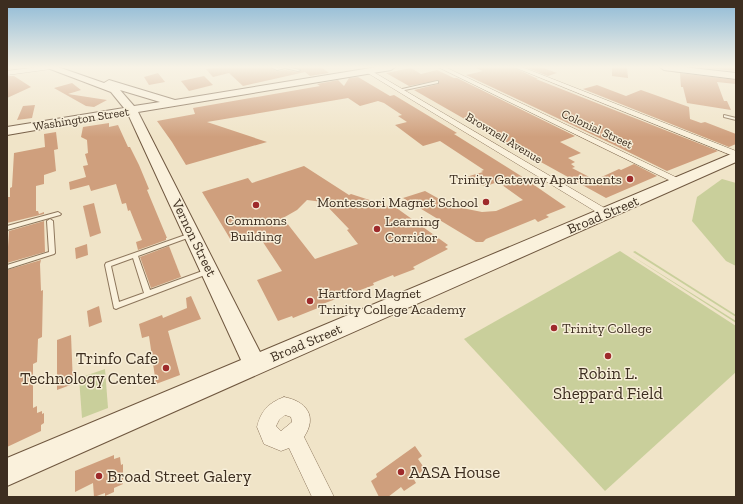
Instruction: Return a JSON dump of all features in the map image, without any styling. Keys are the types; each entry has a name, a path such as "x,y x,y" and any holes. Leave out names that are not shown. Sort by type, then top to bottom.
{"main road":[{"path":"115,91 132,111 136,103 128,91"},
{"path":"134,91 175,104"},
{"name":"Washington Street","path":"7,131 254,91"},
{"name":"Vernon Street","path":"132,111 255,365"},
{"name":"Broad Street","path":"7,472 736,157"}],"street":[{"name":"Brownell Avenue","path":"401,91 607,213"},
{"name":"Colonial Street","path":"491,91 679,181"},
{"path":"578,91 736,154"},
{"path":"293,436 323,497"}],"lane":[{"path":"725,116 736,119"},
{"path":"7,228 58,214"},
{"path":"7,267 52,253 50,221"},
{"path":"192,234 108,265 116,306 209,270"},
{"path":"136,254 148,294"}],"green space":[{"path":"722,179 736,183 736,266 726,261 692,221 697,197"},
{"name":"Robin L. Sheppard Field","path":"620,251 736,326 736,372 605,491 464,339"},
{"path":"635,251 736,315 736,317 633,252"},
{"path":"629,254 736,321 736,323"},
{"path":"105,369 108,408 82,418 79,378"}],"building":[{"path":"7,91 23,91 7,98"},
{"path":"58,91 79,91 68,94 107,100 94,107 86,106"},
{"path":"294,91 381,91 390,96 394,95 457,133 454,134 521,176 566,207 546,215 549,217 538,222 535,219 486,239 483,242 476,242 403,198 425,191 452,206 482,212 496,211 523,200 498,182 486,186 475,184 466,177 483,172 481,171 484,170 440,141 423,146 395,125 407,122 398,116 402,115 384,103 378,101 360,106 348,98 207,122 267,142 186,165 157,121 195,114 193,108"},
{"path":"415,91 482,91 575,136 560,142 581,153 568,158 575,162 571,164 575,167 572,168 595,180 634,164 657,176 606,198"},
{"path":"499,91 565,91 718,151 667,171"},
{"path":"587,91 612,91 626,96 642,91 689,107 690,119 701,123 705,122 736,134 736,144 729,147"},
{"path":"684,91 720,91 724,101 727,101 731,110 687,103"},
{"path":"35,105 32,118 17,120 23,106"},
{"path":"109,123 109,127 118,125 128,147 130,147 149,189 147,190 167,238 166,240 138,250 136,242 142,240 130,210 128,211 126,203 122,204 116,184 91,191 89,185 70,190 69,182 86,177 83,166 88,165 85,154 88,153 87,140 81,137 83,127"},
{"path":"56,132 58,149 54,150 56,171 44,175 44,184 36,186 36,211 38,211 39,214 44,212 44,214 7,223 8,197 10,197 10,188 12,187 14,153 45,147 44,134"},
{"path":"304,166 349,195 351,194 388,206 391,204 448,245 445,247 448,249 413,267 415,269 394,277 393,275 373,283 374,285 317,306 318,308 293,318 292,316 278,321 257,280 282,271 257,233 232,242 202,192 248,178 252,183","holes":["307,200 323,202 349,229 347,230 358,244 315,259 283,218 297,210"]},
{"path":"94,203 101,233 90,237 83,206"},
{"path":"44,221 45,252 7,263 9,231"},
{"path":"87,244 88,255 76,259 75,248"},
{"path":"169,246 181,277 151,288 140,257"},
{"path":"41,260 41,291 43,290 42,337 38,339 37,362 33,364 33,408 37,406 37,413 42,411 42,414 44,413 44,423 41,425 41,431 7,447 7,270"},
{"path":"191,296 201,319 168,331 180,375 156,384 149,336 142,338 139,324 162,315 163,318 187,308 186,298"},
{"path":"99,306 102,322 89,327 87,311"},
{"path":"71,335 73,384 57,390 57,340"},
{"name":"AASA House","path":"415,446 422,456 418,459 425,469 413,478 416,483 404,491 401,487 388,497 379,497 371,481 377,477 376,474"},
{"name":"Broad Street Galery","path":"114,455 114,459 120,457 121,465 123,464 123,484 114,488 114,492 105,496 105,493 94,497 93,483 75,492 75,471"}],"place":[{"name":"Trinity Gateway Apartments","path":"630,179"},
{"name":"Montessori Magnet School","path":"486,202"},
{"name":"Commons Building","path":"256,205"},
{"name":"Learning Corridor","path":"377,229"},
{"name":"Hartford Magnet Trinity College Academy","path":"310,301"},
{"name":"Trinity College","path":"554,328"},
{"name":"Robin L. Sheppard Field","path":"608,356"},
{"name":"Trinfo Cafe Technology Center","path":"166,368"},
{"name":"AASA House","path":"401,472"},
{"name":"Broad Street Galery","path":"99,476"}]}
